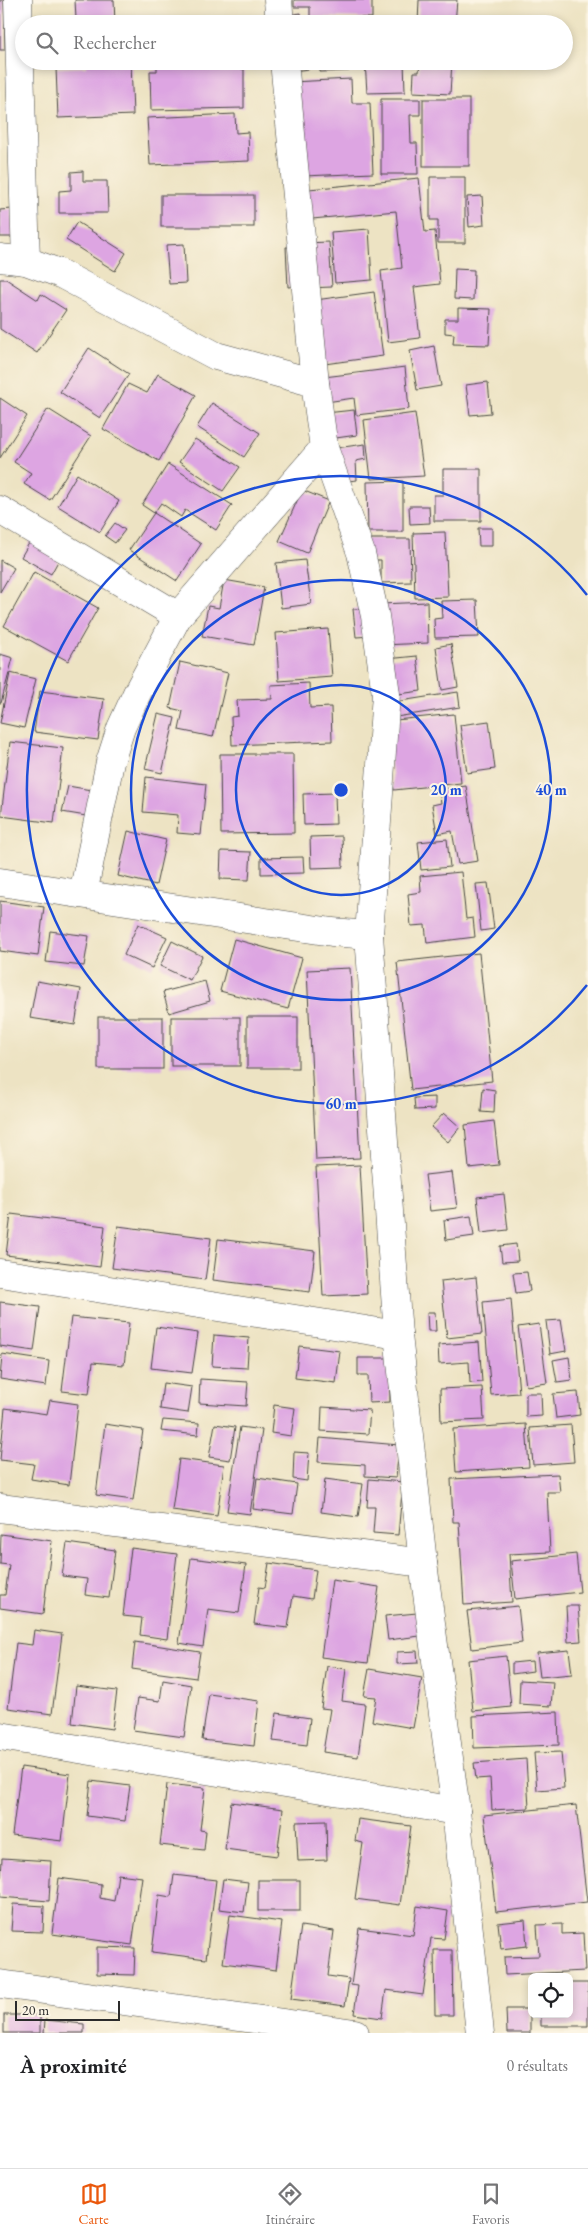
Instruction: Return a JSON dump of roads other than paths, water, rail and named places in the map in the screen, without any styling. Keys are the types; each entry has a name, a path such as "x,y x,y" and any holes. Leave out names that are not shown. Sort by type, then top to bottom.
{"street":[{"path":"18,0 18,15"},
{"path":"278,0 279,15"},
{"path":"17,70 13,260 59,273 216,356 315,383"},
{"path":"285,70 315,383 324,448 361,553 375,616 386,694 369,935 398,1335 422,1563 456,1811 480,2033"},
{"path":"83,894 110,762 121,728 137,693 178,616 324,448"},
{"path":"0,510 178,616"},
{"path":"0,882 332,932 369,935"},
{"path":"0,1273 398,1335"},
{"path":"0,1508 422,1563"},
{"path":"0,1736 456,1811"},
{"path":"0,1984 355,2033"}]}
